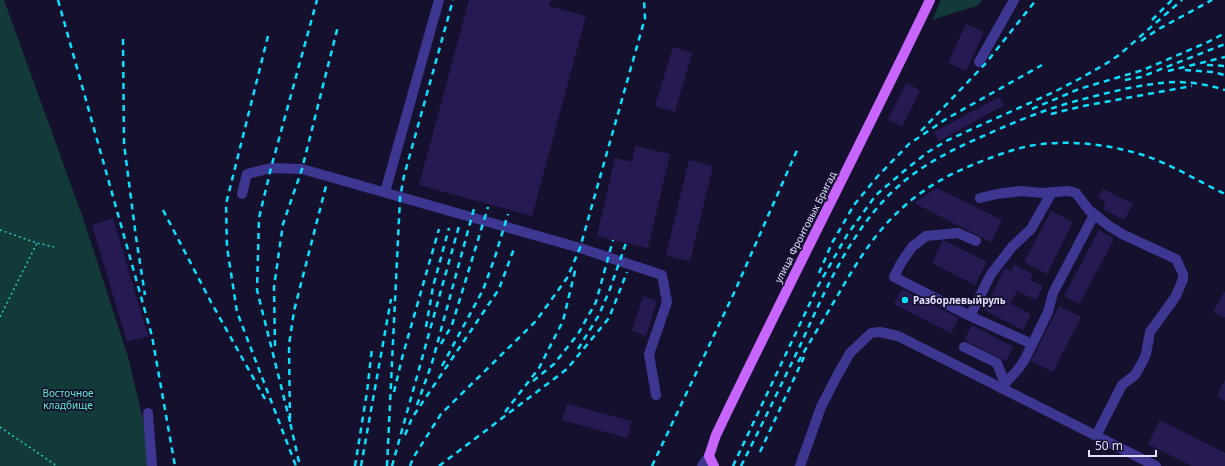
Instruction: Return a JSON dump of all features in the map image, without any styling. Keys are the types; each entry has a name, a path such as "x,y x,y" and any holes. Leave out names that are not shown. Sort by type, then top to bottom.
{"main road":[{"name":"улица Фронтовых Бригад","path":"709,456 716,435 781,300 861,143 930,0"},
{"path":"709,456 714,466"}],"street":[{"path":"385,192 439,0"},
{"path":"979,62 1014,0"},
{"path":"242,194 246,174 271,168 302,169 580,248 662,275 667,302 649,354 656,395"},
{"path":"980,198 997,194 1021,192 1042,193 1068,191 1076,193 1094,215 1109,226 1124,235 1176,259 1183,274 1183,279 1176,296 1150,332 1146,354 1142,363 1135,375 1122,386 1096,436"},
{"path":"970,316 991,274 1007,253 1030,229 1052,192"},
{"path":"1003,386 1019,368 1032,344 1048,312 1053,293 1094,215"},
{"path":"976,241 958,233 926,236 912,247 901,263 894,277 970,316 1032,344"},
{"path":"800,466 821,407 850,353 871,333 880,332 898,336 1003,386 1096,436 1156,466"},
{"path":"964,348 997,364 1003,386"},
{"path":"148,413 152,466"},
{"path":"702,466 709,456"}],"path":[{"path":"0,230 37,243 54,247"},
{"path":"0,317 37,243"},
{"path":"0,427 57,466"}],"green space":[{"name":"Восточное кладбище","path":"0,0 4,0 84,221 128,357 154,466 0,466"},
{"path":"941,0 982,0 979,5 932,20"}],"building":[{"path":"469,0 551,0 549,6 586,16 532,216 419,185"},
{"path":"966,24 984,32 966,71 948,63"},
{"path":"673,47 692,53 675,112 655,106"},
{"path":"906,83 920,90 902,127 888,119"},
{"path":"999,97 1004,105 939,141 934,132"},
{"path":"635,146 670,154 648,248 597,236 615,158 632,162"},
{"path":"689,160 713,166 690,261 666,256"},
{"path":"937,188 1002,220 991,242 914,203"},
{"path":"1103,189 1133,204 1124,220 1103,209 1106,202 1098,198"},
{"path":"1051,211 1073,222 1047,274 1024,262"},
{"path":"113,218 148,336 127,342 92,225"},
{"path":"1099,230 1114,239 1079,304 1064,296"},
{"path":"943,240 987,262 975,285 932,263"},
{"path":"1014,264 1033,274 1030,280 1043,286 1036,300 1017,291 1010,304 1031,314 1023,330 984,310 1005,268 1011,271"},
{"path":"902,289 959,318 951,333 894,304"},
{"path":"1224,292 1225,293 1225,318 1213,312"},
{"path":"643,296 657,301 646,336 632,331"},
{"path":"1059,306 1081,317 1053,372 1031,361"},
{"path":"972,325 1013,347 1006,361 964,340"},
{"path":"1225,380 1225,401 1217,396"},
{"path":"567,404 632,421 627,438 562,420"},
{"path":"1160,420 1225,453 1225,466 1192,466 1148,444"}],"railway":[{"path":"58,0 152,336 175,466"},
{"path":"290,422 257,290 259,218 271,168 317,0"},
{"path":"387,466 400,198 404,176 453,0"},
{"path":"410,466 413,458 441,414 536,321 567,278 580,248 645,18 644,0"},
{"path":"921,131 986,63 1036,0"},
{"path":"1152,20 1172,0"},
{"path":"733,466 818,286 847,235 876,195 928,152 948,140 1054,92 1104,65 1119,55 1182,0"},
{"path":"1141,41 1157,30 1212,0"},
{"path":"275,346 274,287 283,224 302,169 338,26"},
{"path":"1032,109 1079,89 1143,70 1208,42 1225,33"},
{"path":"268,36 226,204 227,247 237,312 296,466"},
{"path":"123,39 124,144 145,295"},
{"path":"1125,80 1141,77 1225,44"},
{"path":"1168,71 1225,57"},
{"path":"819,273 832,243 854,205 877,177 909,144 946,119 1042,65"},
{"path":"1207,65 1225,66"},
{"path":"1185,70 1212,72 1225,75"},
{"path":"741,466 838,266 862,227 876,209 892,192 912,175 934,160 969,142 1028,117 1076,101 1150,84 1175,82 1207,85 1225,90"},
{"path":"1051,114 1083,106 1192,86"},
{"path":"798,362 858,262 872,241 888,222 907,204 928,188 962,169 1029,146 1058,143 1088,144 1117,148 1146,156 1176,169 1225,194"},
{"path":"652,466 734,293 798,148"},
{"path":"299,462 290,422 289,345 294,311 326,186"},
{"path":"417,405 432,363 475,205"},
{"path":"441,344 452,325 488,207"},
{"path":"163,210 211,302 265,399"},
{"path":"442,366 483,290 508,214"},
{"path":"392,466 459,226"},
{"path":"426,327 433,287 449,228"},
{"path":"394,392 402,358 439,229"},
{"path":"533,381 554,364 578,334 596,302 613,240"},
{"path":"578,349 599,315 626,243"},
{"path":"405,435 412,418 499,289 515,246"},
{"path":"505,412 539,368 563,321 576,267"},
{"path":"439,466 567,369 609,318 627,272"},
{"path":"361,466 391,299"},
{"path":"355,466 367,392 372,348"},
{"path":"760,452 804,357"}],"place":[{"name":"Разборлевыйруль","path":"905,300"}]}
